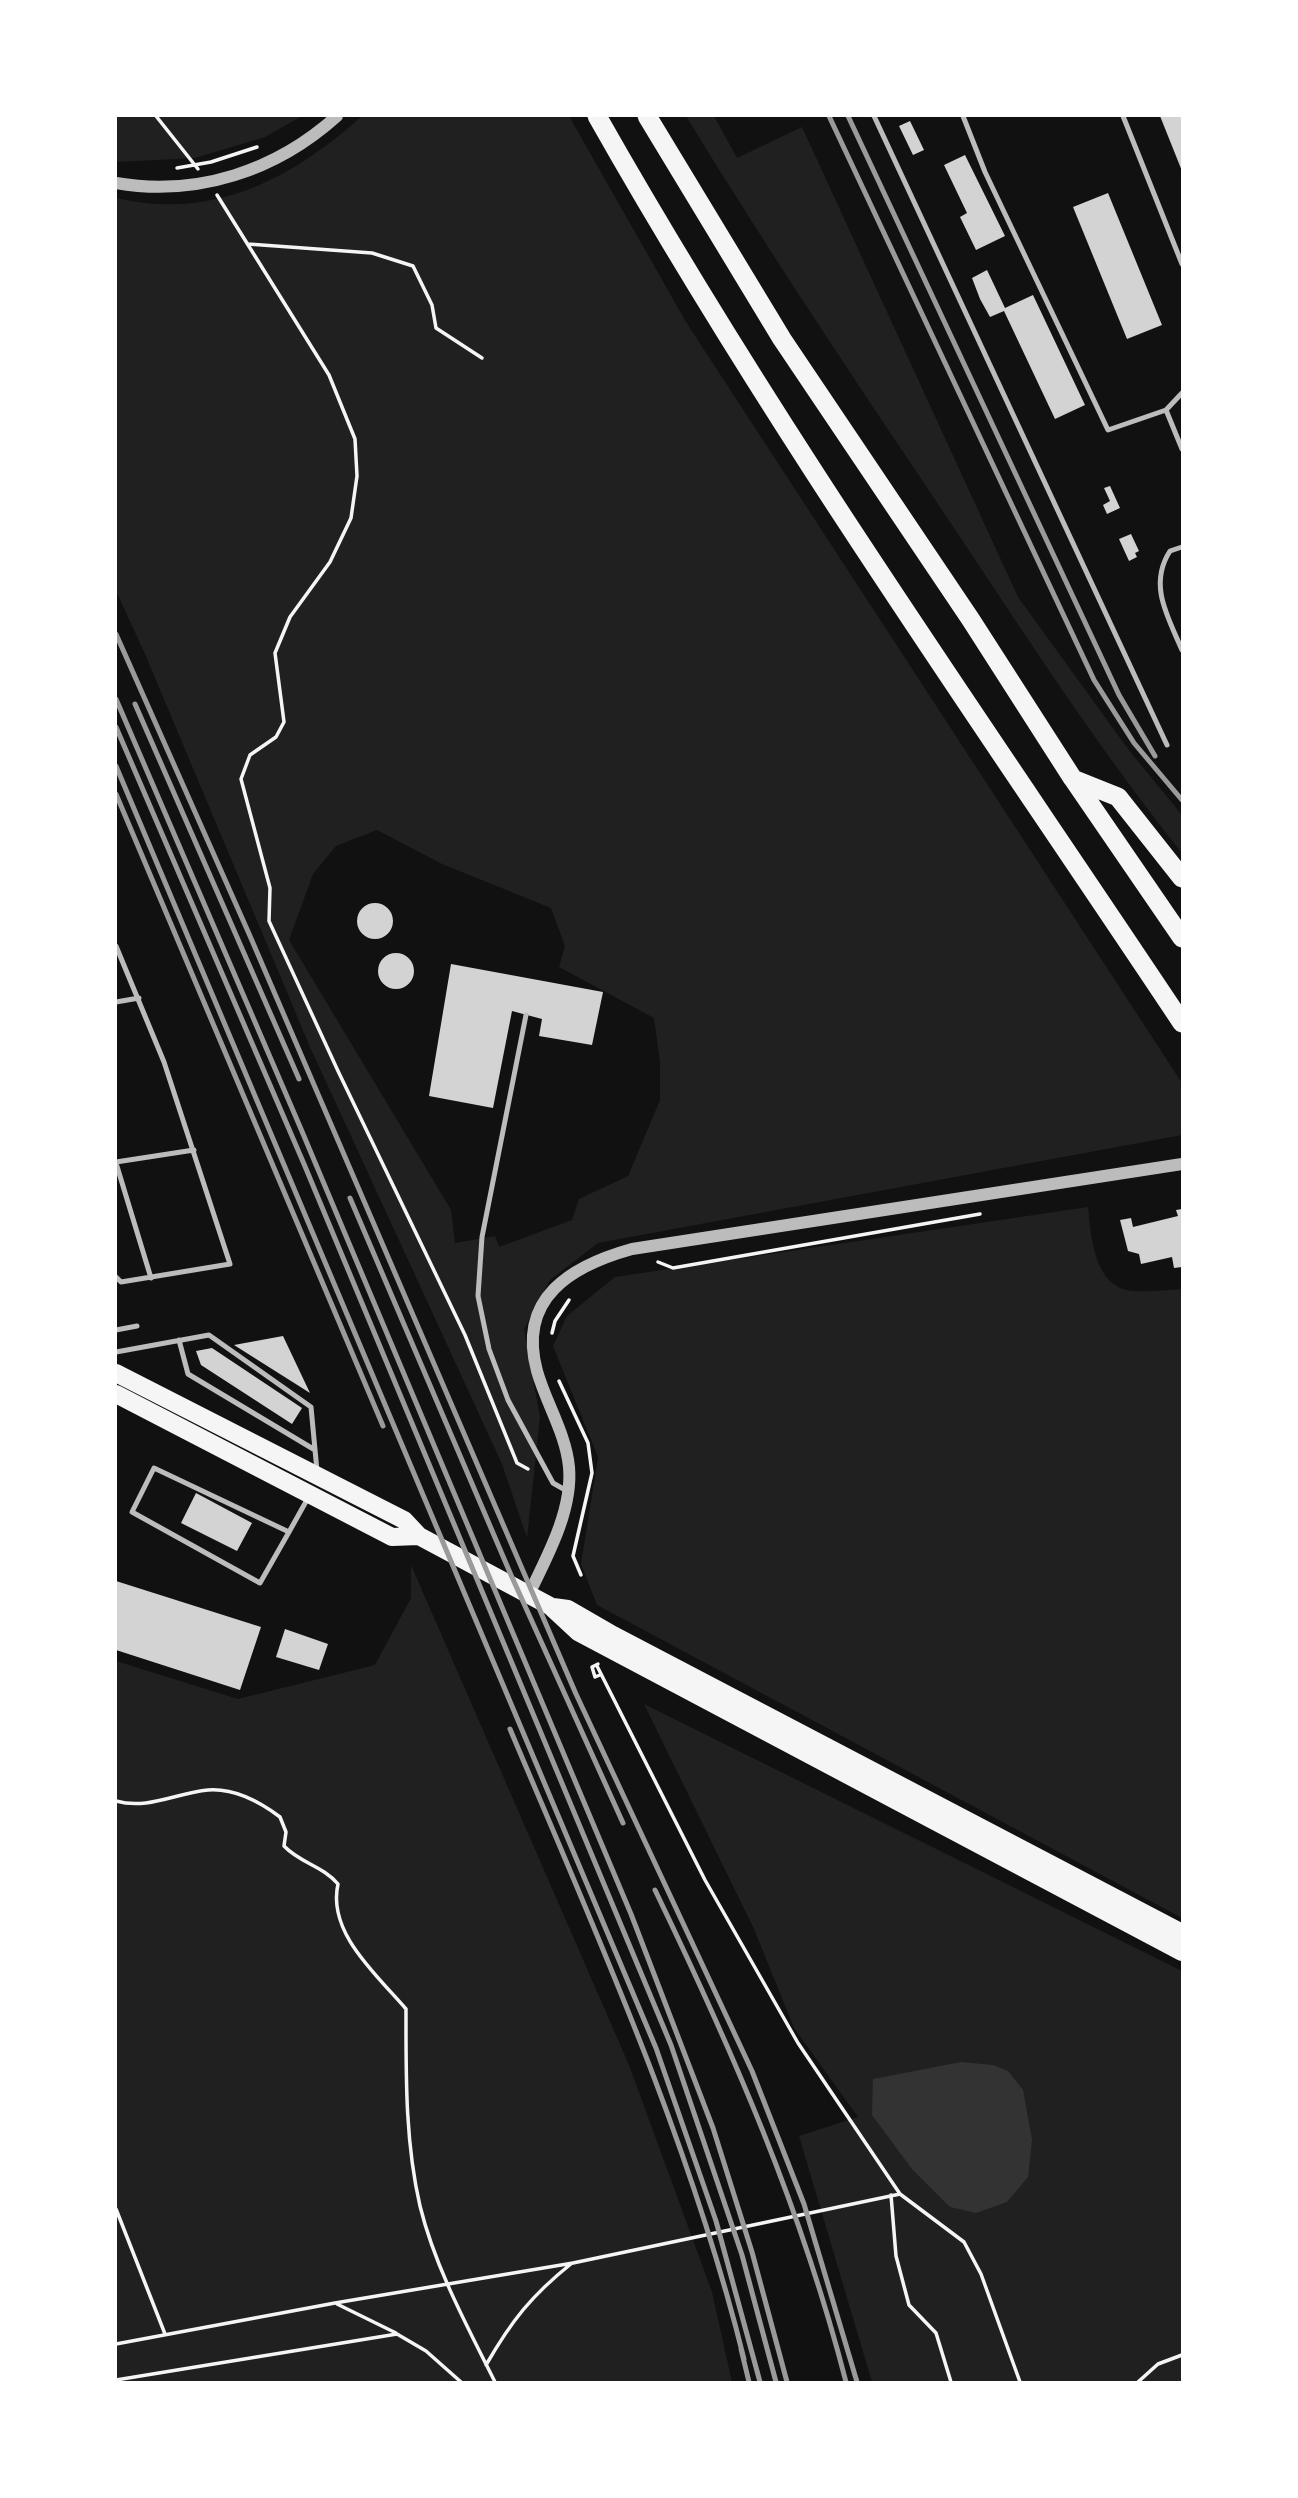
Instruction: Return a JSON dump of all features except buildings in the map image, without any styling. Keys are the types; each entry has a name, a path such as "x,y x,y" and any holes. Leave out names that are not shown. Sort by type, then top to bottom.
{"highway":[{"path":"597,116 779,420 1182,1023"},
{"path":"647,116 782,339 971,620 1073,779 1182,938"},
{"path":"1073,779 1118,797 1182,878"}],"main road":[{"path":"116,1373 309,1482 392,1537 419,1536"},
{"path":"116,1394 309,1482 335,1488 404,1520 419,1536 550,1606 579,1632 1182,1952"},
{"path":"550,1606 568,1609 1182,1933"}],"street":[{"path":"116,183 153,187 210,183 275,159 337,116"},
{"path":"529,1594 561,1524 569,1469 565,1447 537,1372 533,1344 537,1317 543,1303 561,1281 580,1267 632,1249 1182,1164"}],"lane":[{"path":"874,116 1167,745"},
{"path":"963,116 985,172 1108,430 1166,411 1182,393"},
{"path":"1123,116 1182,264"},
{"path":"1166,411 1182,449"},
{"path":"1182,547 1170,551 1158,574 1162,603 1182,650"},
{"path":"116,946 139,998 194,1150 230,1264 121,1282 116,1277"},
{"path":"116,1002 139,998"},
{"path":"526,1015 482,1237 478,1296 485,1335 508,1400 553,1483 567,1491"},
{"path":"151,1278 116,1163 194,1150"},
{"path":"116,1330 136,1326"},
{"path":"116,1352 209,1335 311,1407 315,1450 309,1482 289,1532 260,1583 132,1512 155,1468 289,1532"},
{"path":"179,1340 188,1374 315,1450"}],"path":[{"path":"156,116 210,183"},
{"path":"173,169 211,162 263,145"},
{"path":"218,197 329,375 355,439 357,476 351,518 330,562 290,617 275,653 284,722 276,737 250,755 241,779 270,888 269,921 338,1071 466,1335 517,1463 528,1469"},
{"path":"248,244 372,253 413,267 432,305 436,328 482,358"},
{"path":"649,1264 659,1262 673,1268 985,1213"},
{"path":"550,1346 555,1321 570,1298"},
{"path":"556,1371 589,1443 592,1473 573,1556 581,1575"},
{"path":"597,1666 705,1880 798,2043 900,2194 964,2242 981,2274 1020,2382"},
{"path":"116,1801 127,1804 150,1803 209,1790 236,1793 280,1817 286,1832 284,1846 296,1859 329,1873 338,1884 334,1903 338,1921 363,1959 406,2009 406,2108 418,2194 448,2284 495,2382"},
{"path":"116,2344 335,2303 573,2263 900,2194"},
{"path":"891,2196 896,2256 909,2305 936,2333 951,2382"},
{"path":"116,2209 165,2335"},
{"path":"486,2365 508,2326 536,2292 573,2263"},
{"path":"335,2303 426,2351 461,2382"},
{"path":"116,2381 397,2334"},
{"path":"1138,2382 1158,2364 1182,2355"}],"shaded area":[{"path":"116,116 302,116 265,137 195,158 116,162"},
{"path":"362,116 569,116 686,322 1182,1083 1182,1135 598,1243 550,1280 524,1329 540,1417 527,1538 502,1464 310,1047 116,591 116,198 151,204 185,204 218,199 279,176 335,139","holes":["377,830 442,864 551,908 565,946 559,967 654,1018 660,1062 660,1100 628,1176 579,1199 572,1220 499,1247 495,1236 455,1243 451,1210 289,940 313,874 336,846"]},
{"path":"686,116 714,116 737,158 802,127 1018,597 1128,749 1182,815 1182,853 1040,658 752,223"},
{"path":"1088,1207 1093,1246 1102,1271 1110,1281 1120,1288 1133,1291 1182,1289 1182,1918 597,1605 581,1564 598,1457 553,1346 567,1316 615,1277"},
{"path":"411,1565 629,2065 712,2292 732,2382 116,2382 116,1661 238,1699 375,1665 411,1598"},
{"path":"644,1704 1182,1971 1182,2382 872,2382 799,2136 858,2117 794,2028 754,1929"},
{"path":"961,2062 993,2065 1008,2071 1023,2090 1032,2140 1028,2177 1007,2202 976,2213 950,2207 912,2169 872,2115 873,2079"}],"railway":[{"path":"829,116 1094,680 1134,743 1182,800"},
{"path":"848,116 1119,695 1155,756"},
{"path":"116,634 250,936 576,1694 752,2071 804,2204 857,2382"},
{"path":"116,699 301,1129 631,1914 713,2128 752,2252 787,2382"},
{"path":"135,704 299,1079"},
{"path":"116,727 304,1164 671,2045 742,2255 776,2382"},
{"path":"116,766 656,2048 716,2221 760,2382"},
{"path":"116,794 383,1426"},
{"path":"350,1198 511,1575 623,1823"},
{"path":"510,1729 608,1961 669,2118 722,2278 744,2359"},
{"path":"655,1890 763,2131 808,2254 846,2382"},
{"path":"741,2349 749,2382"}]}
